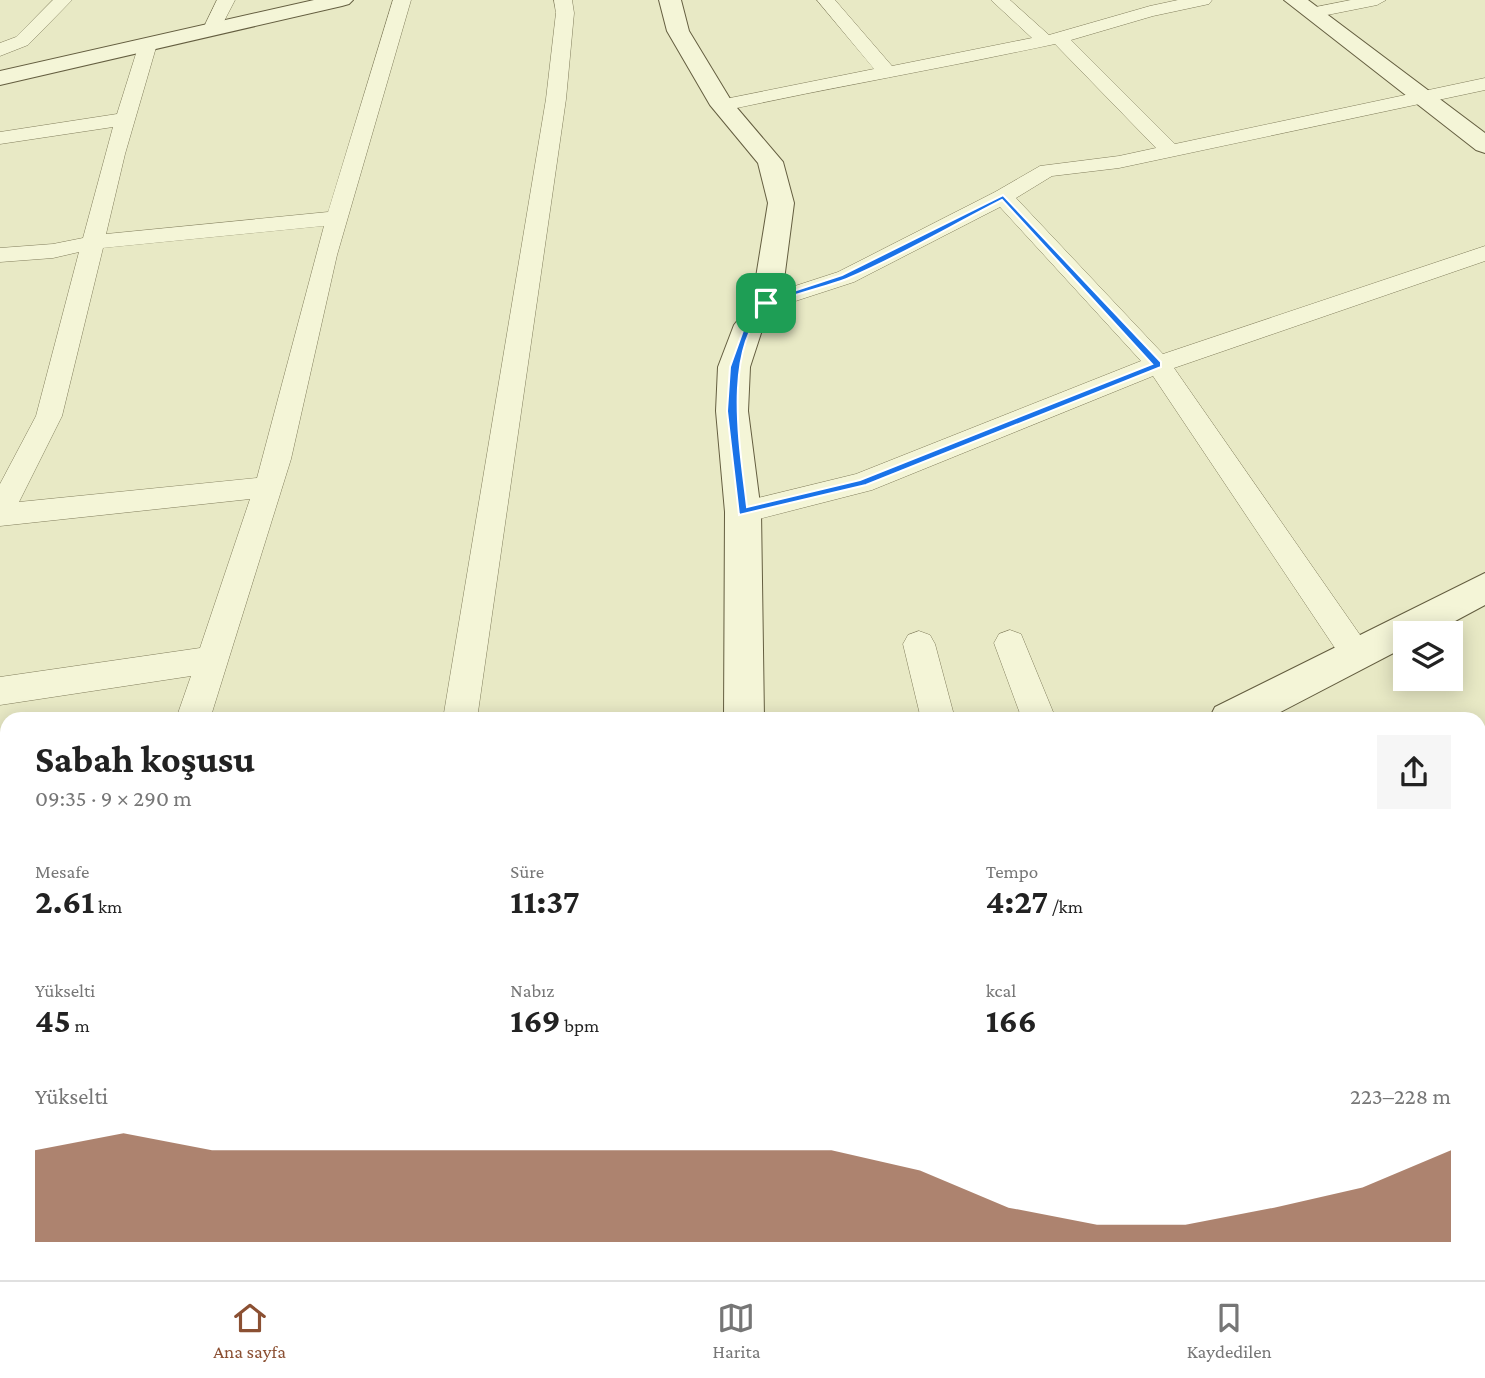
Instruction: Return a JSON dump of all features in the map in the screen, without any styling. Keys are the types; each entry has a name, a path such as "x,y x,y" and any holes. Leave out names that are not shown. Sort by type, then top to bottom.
{"street":[{"path":"0,50 22,41 63,0"},
{"path":"212,29 226,0"},
{"path":"0,78 342,0"},
{"path":"195,712 268,487 337,218 402,0"},
{"path":"461,712 556,99 565,13 563,0"},
{"path":"670,0 678,31 722,105 770,162 781,203 766,303 749,325 734,367 732,411 743,512 744,712"},
{"path":"826,0 887,72"},
{"path":"1000,0 1052,39 1169,150"},
{"path":"722,105 1052,39 1142,5 1203,0"},
{"path":"1303,6 1377,0"},
{"path":"1303,6 1485,145"},
{"path":"0,513 49,416 148,44"},
{"path":"766,303 845,277 1003,197 1047,170 1119,162 1332,114 1485,84"},
{"path":"0,138 126,119"},
{"path":"1003,197 1158,365 1356,654"},
{"path":"0,255 53,251 95,242 337,218"},
{"path":"743,512 862,483 1158,365 1485,253"},
{"path":"0,513 268,487"},
{"path":"1244,712 1485,588"},
{"path":"1010,643 1036,712"},
{"path":"919,644 936,712"},
{"path":"0,691 213,659"}],"route":[{"path":"1003,197 1158,365 862,483 743,512 732,411 734,367 749,325 766,303 845,277 1003,197"}]}
